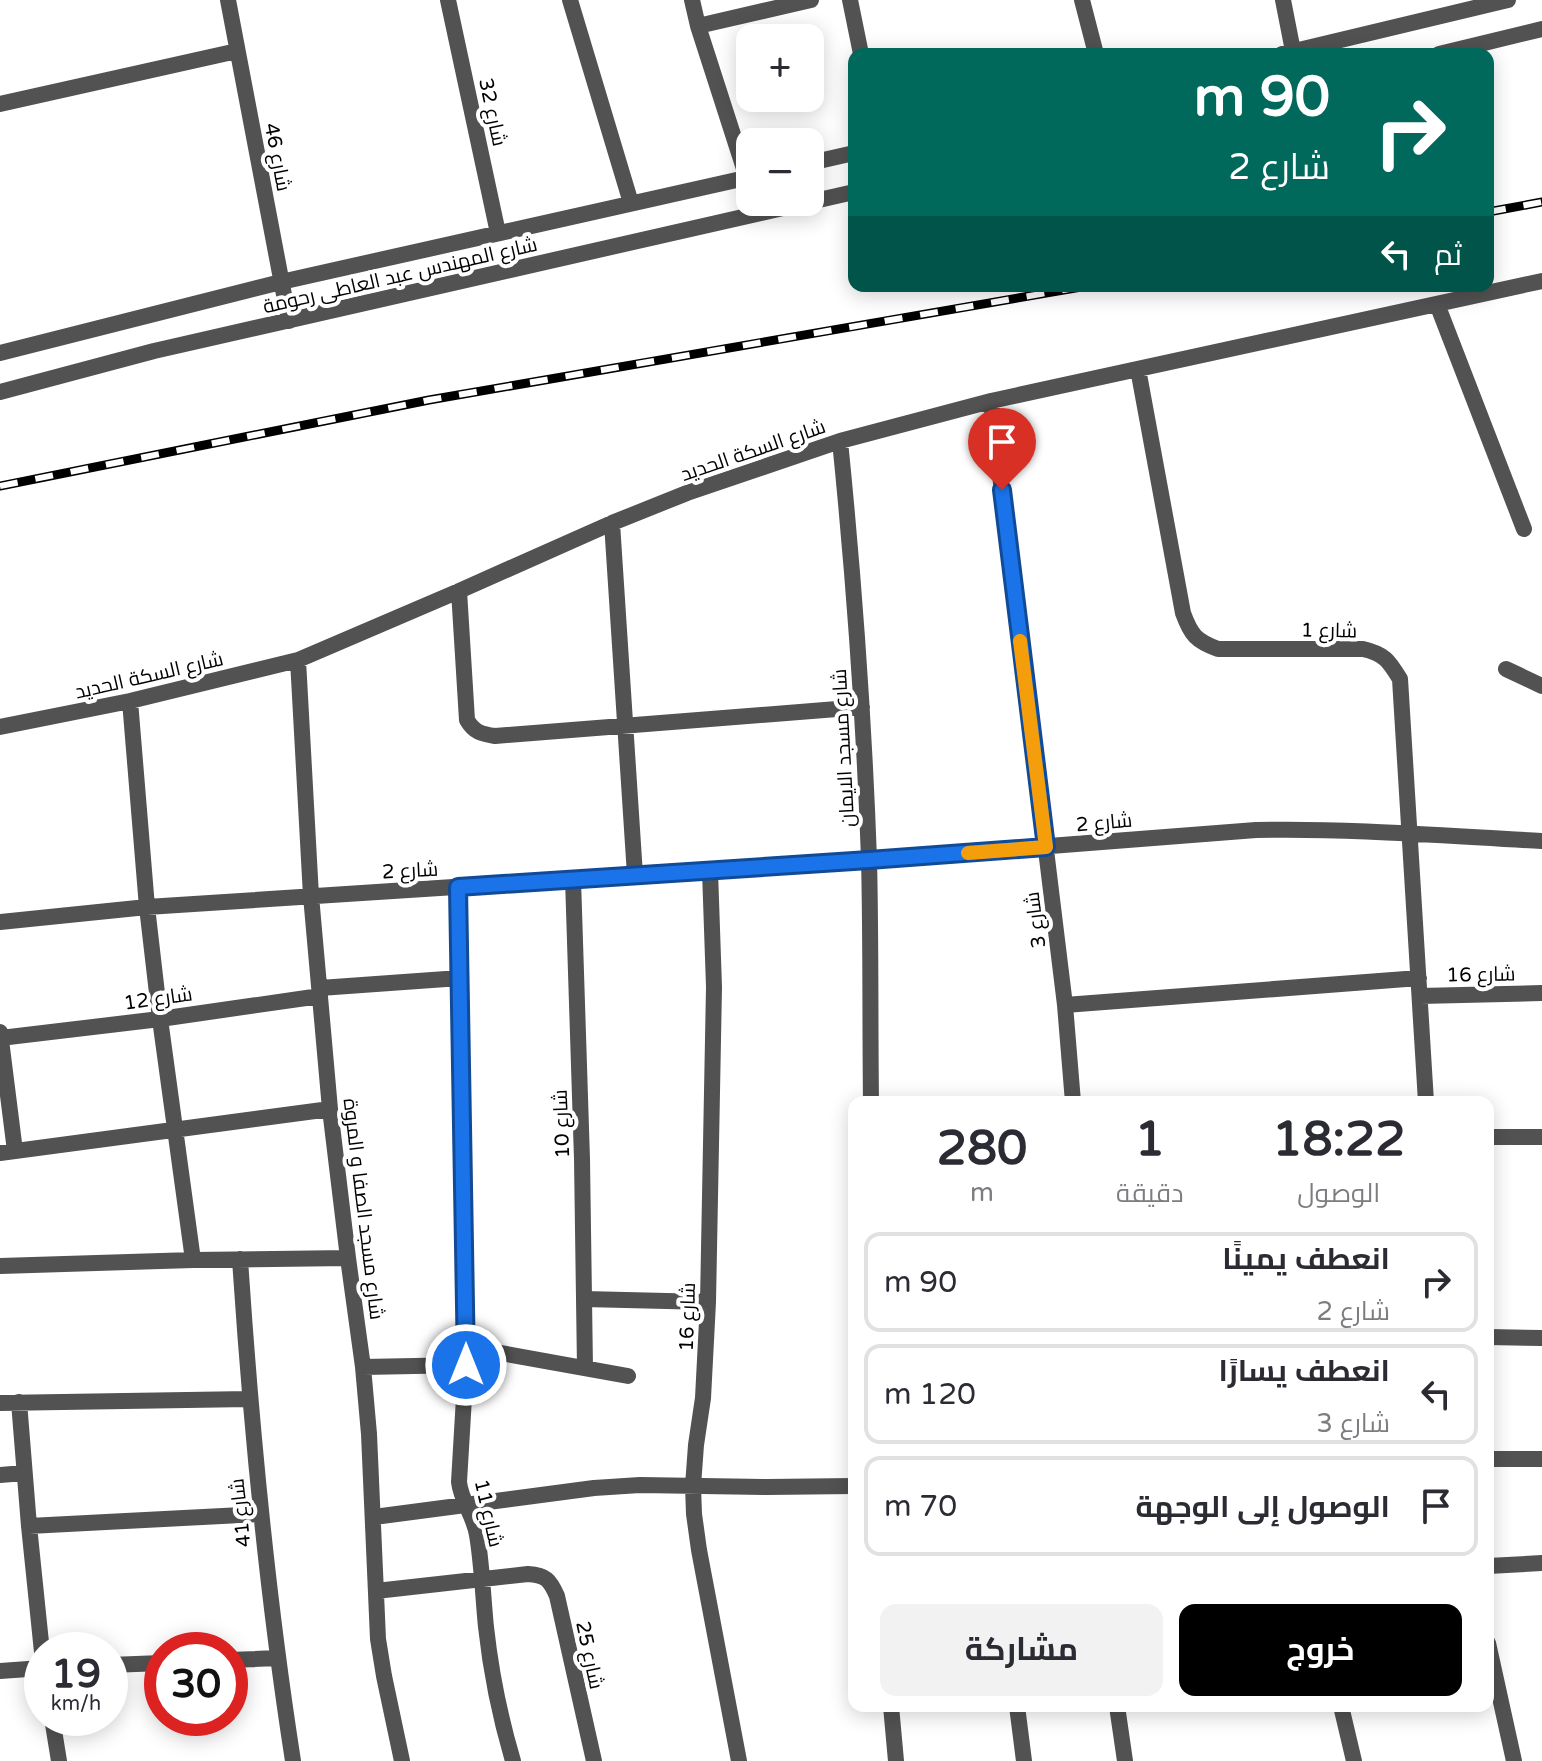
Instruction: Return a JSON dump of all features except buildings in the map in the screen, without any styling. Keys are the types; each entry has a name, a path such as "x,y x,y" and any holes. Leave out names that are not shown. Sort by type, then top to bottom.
{"street":[{"name":"شارع 46","path":"228,0 289,321"},
{"name":"شارع 32","path":"448,0 498,233"},
{"path":"570,0 631,203"},
{"path":"692,0 736,141"},
{"path":"698,26 811,0"},
{"path":"850,0 860,48"},
{"path":"1082,0 1094,48"},
{"path":"1283,0 1288,48"},
{"path":"1305,48 1442,8 1508,0"},
{"path":"1464,48 1542,29"},
{"path":"0,104 237,51"},
{"path":"824,160 848,154"},
{"name":"شارع المهندس عبد العاطى رحومة","path":"0,353 281,282 736,180"},
{"name":"شارع المهندس عبد العاطى رحومة","path":"824,199 848,193"},
{"name":"شارع المهندس عبد العاطى رحومة","path":"0,392 154,351 749,216"},
{"name":"شارع السكة الحديد","path":"1494,292 1542,281"},
{"name":"شارع السكة الحديد","path":"0,727 130,701 298,660 612,523 687,493 840,441 991,401 1492,292"},
{"path":"1437,304 1524,529"},
{"name":"شارع 1","path":"1138,369 1183,613 1189,630 1202,643 1218,649 1363,649 1380,653 1400,679 1426,1096"},
{"name":"شارع 3","path":"991,401 1065,1005 1073,1096"},
{"name":"شارع مسجد الايمان","path":"840,441 862,707 869,860 871,1096"},
{"path":"612,523 635,875"},
{"path":"459,591 467,720 472,729 480,734 495,736 862,707"},
{"name":"شارع مسجد الصفا و المروة","path":"298,660 311,896 330,1109 363,1367 374,1517 378,1639 402,1761"},
{"path":"1506,669 1542,686"},
{"path":"130,701 147,907 193,1260"},
{"name":"شارع 2","path":"0,922 147,907 869,860 1256,830 1311,829 1542,841"},
{"name":"شارع 16","path":"710,871 714,987 708,1302 703,1398 693,1486 699,1550 739,1761"},
{"name":"شارع 10","path":"573,879 585,1368"},
{"name":"شارع 11","path":"458,887 467,1347 459,1482 477,1534 494,1681 513,1761"},
{"name":"شارع 12","path":"0,1036 160,1019 320,992 460,978"},
{"path":"1065,1005 1419,978"},
{"name":"شارع 16","path":"1420,996 1542,993"},
{"path":"0,1036 8,1152 330,1109"},
{"path":"1494,1137 1542,1137"},
{"path":"0,1266 348,1258"},
{"name":"شارع 41","path":"240,1259 260,1514 293,1761"},
{"path":"584,1299 708,1302"},
{"path":"1494,1337 1542,1338"},
{"path":"467,1347 628,1376"},
{"path":"363,1367 466,1365"},
{"path":"0,1403 249,1399"},
{"path":"19,1402 40,1632"},
{"path":"1494,1459 1542,1459"},
{"path":"0,1475 24,1473"},
{"path":"374,1517 594,1488 640,1485 848,1486"},
{"path":"29,1526 260,1514"},
{"path":"1494,1566 1542,1563"},
{"name":"شارع 25","path":"482,1579 528,1574 539,1575 551,1582 557,1596 594,1761"},
{"path":"376,1591 482,1579"},
{"path":"248,1659 277,1658"},
{"path":"0,1671 24,1669"},
{"path":"1494,1670 1514,1761"},
{"path":"892,1712 896,1761"},
{"path":"1018,1712 1024,1761"},
{"path":"1118,1712 1125,1761"},
{"path":"1342,1712 1354,1761"},
{"path":"55,1736 59,1761"}],"railway":[{"path":"1494,211 1542,202"},
{"path":"0,486 429,400 1052,292"}],"slow traffic":[{"path":"968,853 1046,847 1020,641"}],"route":[{"path":"466,1365 458,887 1046,847 1002,490"}]}
